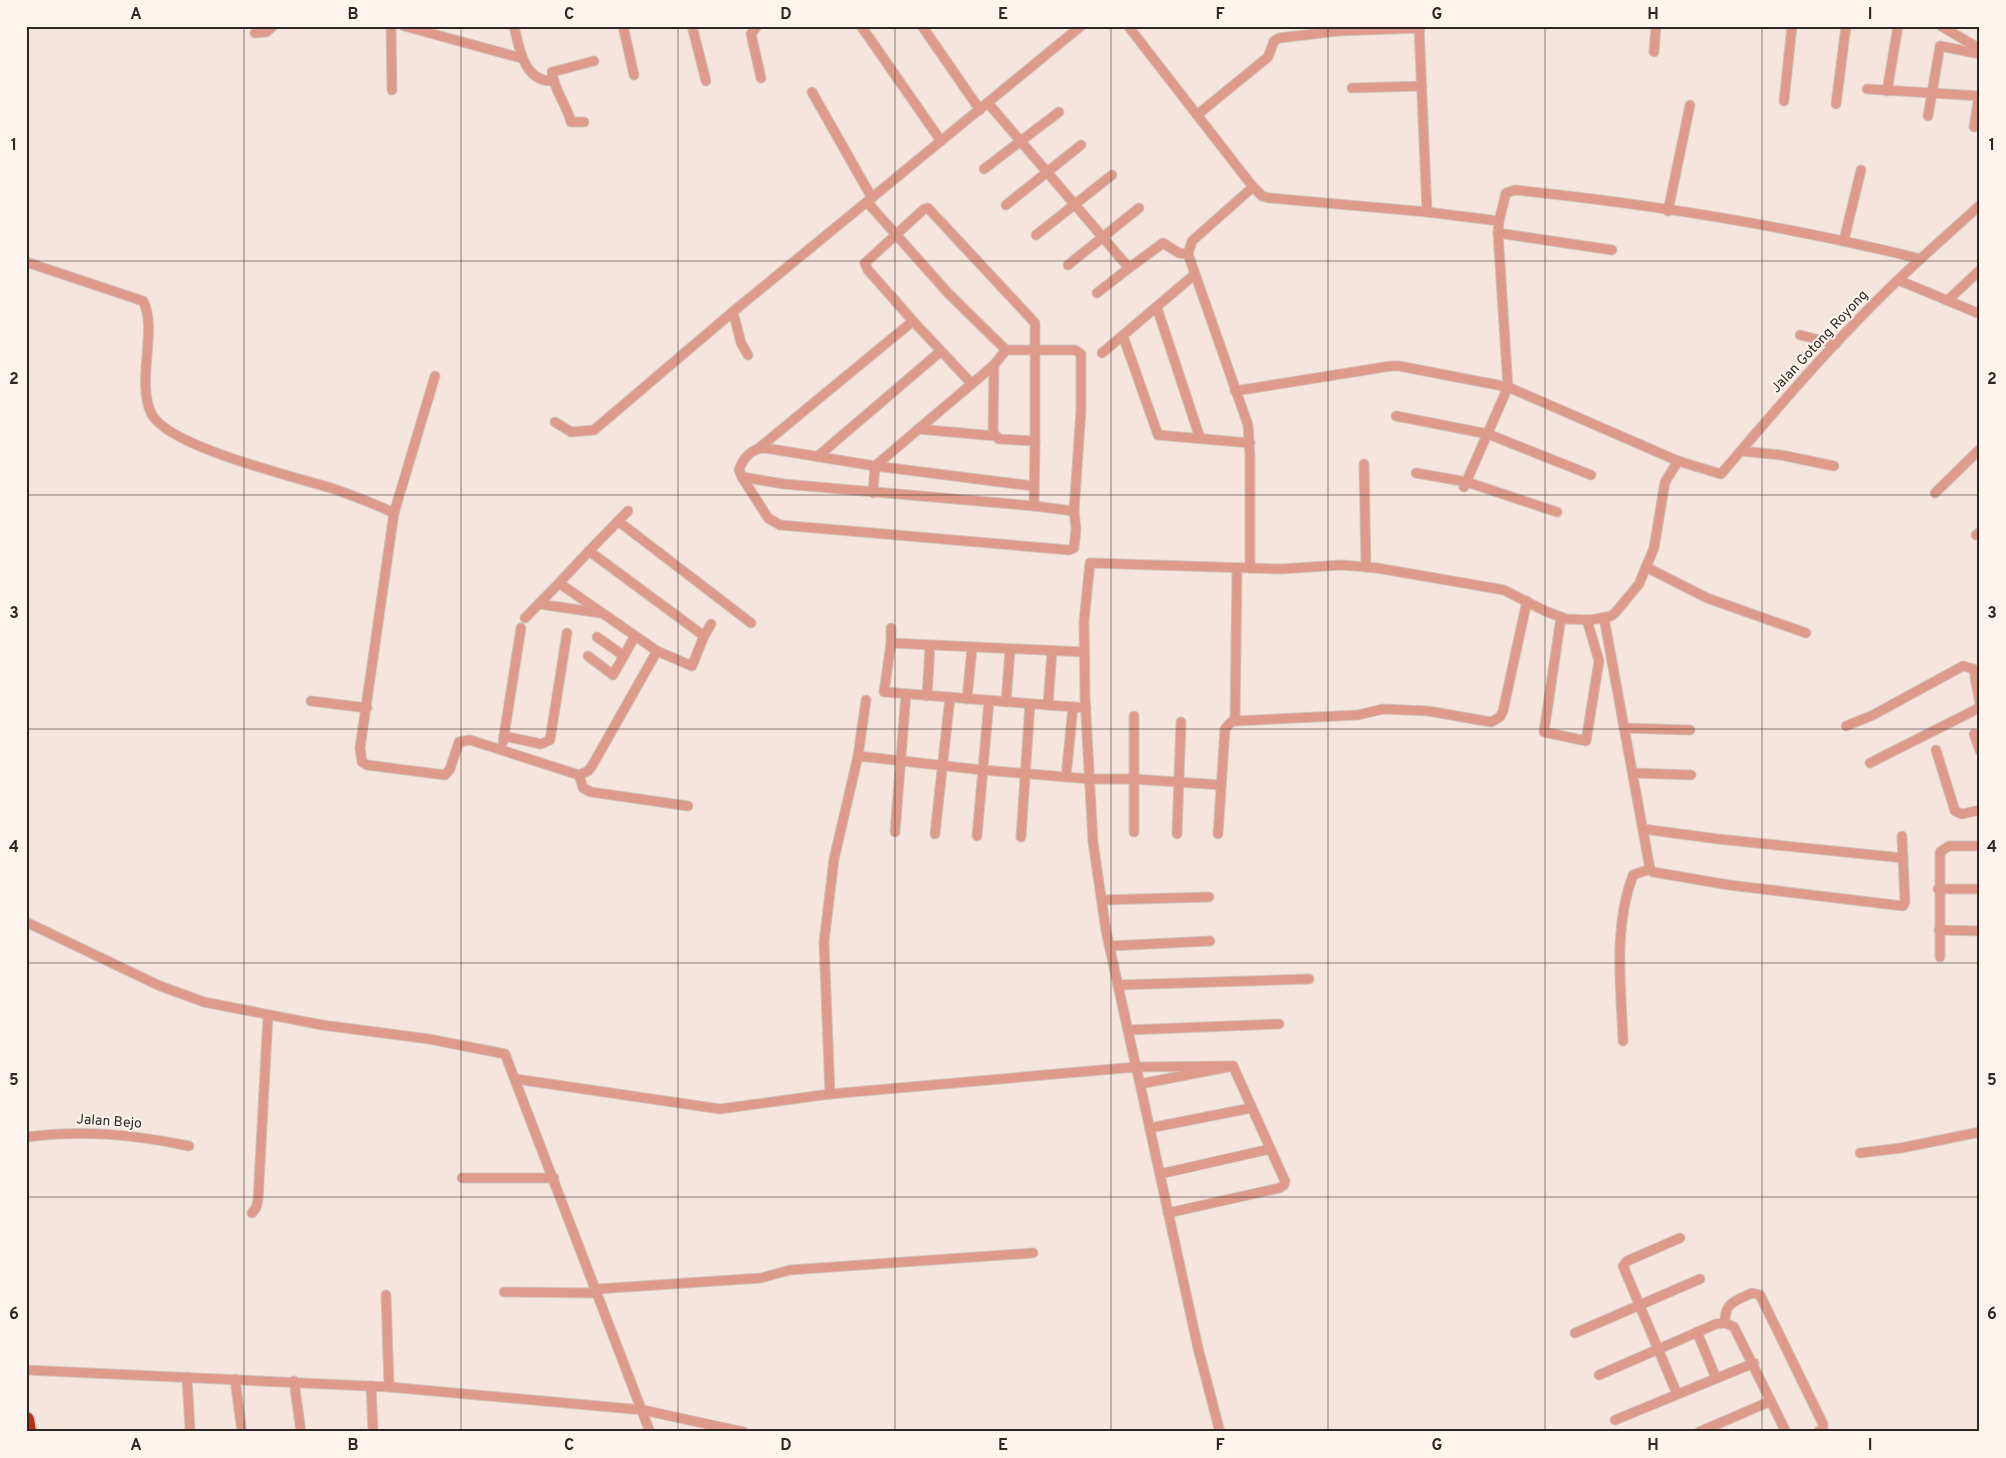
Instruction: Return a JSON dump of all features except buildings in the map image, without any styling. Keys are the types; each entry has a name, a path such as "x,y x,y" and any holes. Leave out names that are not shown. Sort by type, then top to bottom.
{"highway":[{"path":"26,1420 28,1432"}],"street":[{"path":"256,33 266,32 273,26"},
{"path":"391,26 392,90"},
{"path":"404,26 521,58"},
{"path":"514,26 521,58 539,79 554,81"},
{"path":"623,26 634,75"},
{"path":"692,26 706,81"},
{"path":"758,26 751,34 760,78"},
{"path":"862,26 941,142"},
{"path":"922,26 980,110"},
{"path":"555,422 571,432 594,430 733,312 1081,26"},
{"path":"1128,26 1262,196 1499,221"},
{"path":"1654,52 1656,26"},
{"path":"1784,101 1792,26"},
{"path":"1836,104 1846,26"},
{"path":"1887,91 1898,26"},
{"path":"1197,115 1268,57 1274,41 1279,38 1339,31 1419,27 1427,212"},
{"path":"1928,116 1942,27 1980,48"},
{"path":"1940,46 1980,54"},
{"path":"584,122 571,122 568,108 554,81 553,71 594,61"},
{"path":"1352,88 1422,86"},
{"path":"1866,89 1979,96 1974,127"},
{"path":"812,92 869,200 948,293 1006,350 1075,350 1081,354 1074,511 1075,544 1072,550 780,525 768,518 742,477 739,470 743,461 750,453 838,386 913,321"},
{"path":"988,103 1129,268"},
{"path":"1668,211 1690,105"},
{"path":"984,170 1020,140 1059,112"},
{"path":"1006,205 1081,145"},
{"path":"1844,240 1861,170"},
{"path":"1036,235 1112,175"},
{"path":"1250,568 1250,443 1248,425 1188,254 1192,241 1253,187"},
{"path":"1466,484 1508,387 1498,233 1506,192 1515,190 1578,196 1844,240 1921,259"},
{"name":"Jalan Gotong Royong","path":"1678,461 1721,474 1792,390 1836,344 1898,280 1980,205"},
{"path":"1068,265 1139,208"},
{"path":"972,384 913,321 865,264 924,209 930,209 1033,320 1036,328 1034,351 1034,506"},
{"path":"1498,233 1612,250"},
{"path":"1097,293 1163,243 1176,252 1188,254"},
{"path":"26,262 143,301 148,315 145,383 147,402 152,415 158,423 172,433 211,451 335,490 394,513"},
{"path":"1102,353 1194,275"},
{"path":"1948,300 1977,275"},
{"path":"1898,280 1980,314"},
{"path":"1157,308 1200,438"},
{"path":"733,312 741,343 748,354"},
{"path":"1800,335 1836,344"},
{"path":"1123,336 1155,431 1160,436 1250,443"},
{"path":"873,493 874,466 994,365 1006,350"},
{"path":"817,457 941,351"},
{"path":"994,365 991,429 995,436"},
{"path":"1220,1432 1198,1348 1118,985 1093,842 1084,652 1084,621 1090,563 1282,569 1342,565 1366,567 1504,590 1561,617 1587,620 1604,618 1611,616 1622,606 1638,584 1646,568 1654,548 1665,482 1678,461 1508,387 1392,366 1235,391"},
{"path":"435,376 394,513 388,543 360,755 362,762 367,765 440,776 445,775 450,769 459,742 470,740 579,775 588,771 592,766 657,652"},
{"path":"1396,416 1488,434 1591,475"},
{"path":"918,429 995,436 1000,439 1035,442"},
{"path":"759,448 874,466 1033,486"},
{"path":"1935,493 1980,450"},
{"path":"1741,451 1781,455 1834,466"},
{"path":"1364,464 1366,567"},
{"path":"1416,472 1466,484 1557,512"},
{"path":"742,477 784,484 1074,511"},
{"path":"526,618 628,511"},
{"path":"618,522 751,623"},
{"path":"589,551 704,636"},
{"path":"1236,721 1237,568"},
{"path":"1646,568 1707,598 1806,633"},
{"path":"559,583 657,652 692,666 711,624"},
{"path":"1218,834 1225,729 1231,722 1358,715 1383,709 1428,711 1491,722 1500,717 1503,711 1527,601"},
{"path":"539,604 602,613"},
{"path":"1561,617 1544,732 1586,741 1599,661 1587,620"},
{"path":"1604,618 1650,868 1657,874 1901,906 1905,902 1902,836"},
{"path":"502,750 521,628"},
{"path":"891,628 891,644 884,692 1086,708"},
{"path":"504,736 541,744 550,740 567,633"},
{"path":"588,656 613,675 636,636"},
{"path":"597,637 624,656"},
{"path":"891,644 1084,652"},
{"path":"927,696 930,646"},
{"path":"967,699 972,648"},
{"path":"1006,702 1010,650"},
{"path":"1048,705 1052,651"},
{"path":"1846,726 1873,715 1963,666 1974,669 1978,682 1980,704 1977,709 1870,762"},
{"path":"895,832 906,694"},
{"path":"935,834 950,697"},
{"path":"830,1094 824,933 834,859 858,756 866,700"},
{"path":"977,836 989,700"},
{"path":"311,701 367,708"},
{"path":"1021,837 1030,704"},
{"path":"1066,777 1073,707"},
{"path":"1134,716 1134,832"},
{"path":"1177,834 1181,722"},
{"path":"1624,728 1690,730"},
{"path":"1974,734 1980,751"},
{"path":"1936,750 1955,811 1962,814 1980,810"},
{"path":"858,756 1090,780 1133,779 1221,785"},
{"path":"1633,773 1690,775"},
{"path":"579,775 583,788 591,792 688,806"},
{"path":"1643,829 1718,839 1903,858"},
{"path":"1940,956 1938,889 1940,852 1949,846 1980,846"},
{"path":"1623,1041 1619,946 1625,896 1633,875 1650,868"},
{"path":"1938,889 1980,889"},
{"path":"1102,900 1209,898"},
{"path":"26,922 179,994 268,1016 498,1051 505,1054 598,1291 650,1432"},
{"path":"1939,930 1980,931"},
{"path":"1110,946 1210,941"},
{"path":"1118,985 1309,979"},
{"path":"252,1213 258,1200 268,1016"},
{"path":"1128,1030 1279,1024"},
{"path":"516,1079 720,1109 830,1094 1136,1067 1233,1066"},
{"path":"1140,1084 1233,1066"},
{"path":"1168,1213 1279,1188 1284,1185 1285,1181 1233,1066"},
{"path":"1150,1128 1251,1108"},
{"name":"Jalan Bejo","path":"26,1137 93,1132 189,1146"},
{"path":"1860,1153 1901,1148 1980,1132"},
{"path":"1160,1174 1270,1149"},
{"path":"462,1178 554,1178"},
{"path":"1677,1394 1624,1266 1627,1261 1680,1238"},
{"path":"504,1292 598,1291 761,1278 790,1270 1033,1253"},
{"path":"1576,1333 1700,1279"},
{"path":"1725,1322 1725,1310 1728,1306 1752,1293 1760,1295 1823,1424 1823,1428 1818,1432"},
{"path":"386,1295 388,1387"},
{"path":"1599,1375 1697,1332 1725,1322 1734,1327 1754,1363 1786,1432"},
{"path":"1697,1332 1716,1378"},
{"path":"1615,1420 1754,1363"},
{"path":"26,1370 294,1381 388,1387 643,1410 744,1432"},
{"path":"187,1377 190,1430"},
{"path":"235,1379 242,1432"},
{"path":"294,1381 301,1432"},
{"path":"371,1386 373,1432"},
{"path":"1699,1432 1771,1401"}]}
